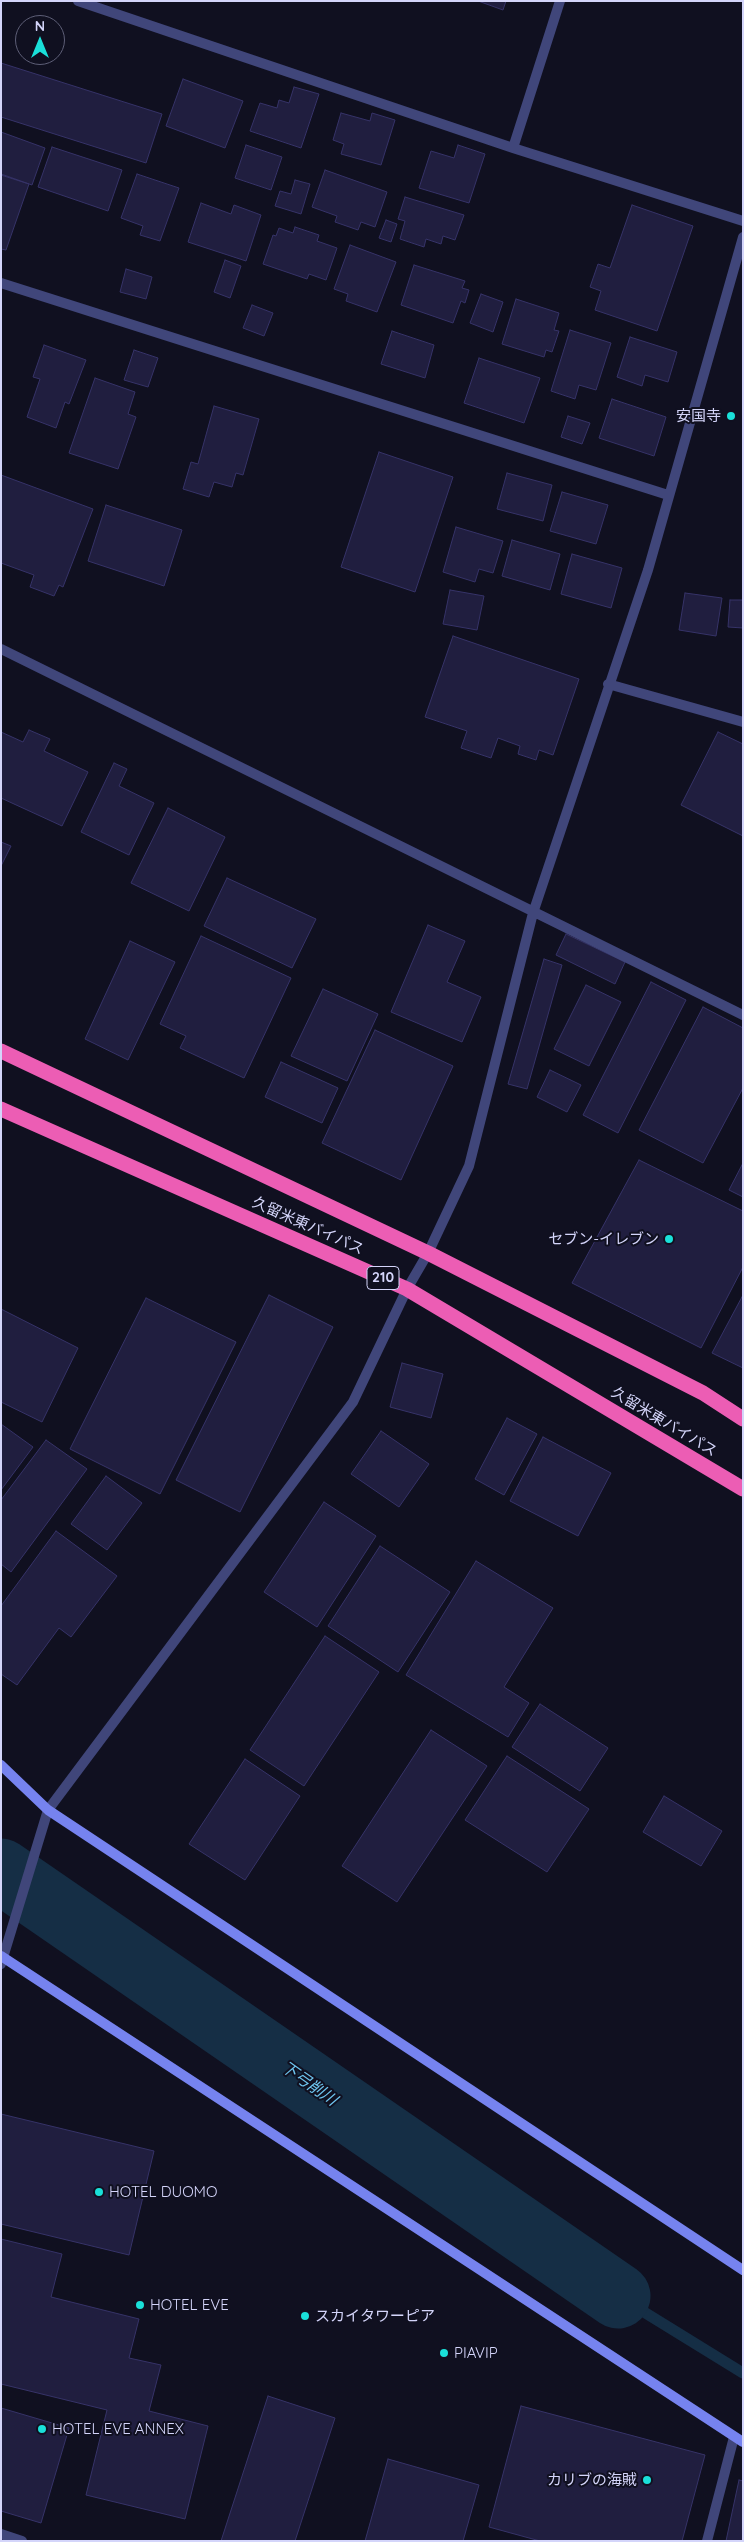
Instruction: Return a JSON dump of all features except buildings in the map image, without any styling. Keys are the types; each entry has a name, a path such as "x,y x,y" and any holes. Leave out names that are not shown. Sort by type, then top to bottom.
{"highway":[{"name":"久留米東バイパス","path":"1,1051 428,1253 703,1394 743,1419"},
{"name":"久留米東バイパス","path":"1,1109 407,1288 743,1489"}],"street":[{"path":"78,1 513,148 743,221"},
{"path":"513,148 560,1"},
{"path":"707,2541 738,2439 2,1959 48,1810 353,1402 407,1288 428,1253 469,1166 534,913 608,684 648,570 743,237"},
{"path":"1,283 668,495"},
{"path":"1,650 743,1015"},
{"path":"608,684 743,722"},
{"path":"1,1766 48,1810 743,2270"},
{"path":"1,2534 22,2541"}],"waterway":[{"name":"下弓削川","path":"1,1871 618,2296"},
{"path":"1,1894 7,1875"},
{"path":"618,2296 743,2373"}],"place":[{"name":"安国寺","path":"731,416"},
{"name":"セブン-イレブン","path":"669,1239"},
{"name":"HOTEL DUOMO","path":"99,2192"},
{"name":"HOTEL EVE","path":"140,2305"},
{"name":"スカイタワーピア","path":"305,2316"},
{"name":"PIAVIP","path":"444,2353"},
{"name":"HOTEL EVE ANNEX","path":"42,2429"},
{"name":"カリブの海賊","path":"647,2480"}]}
